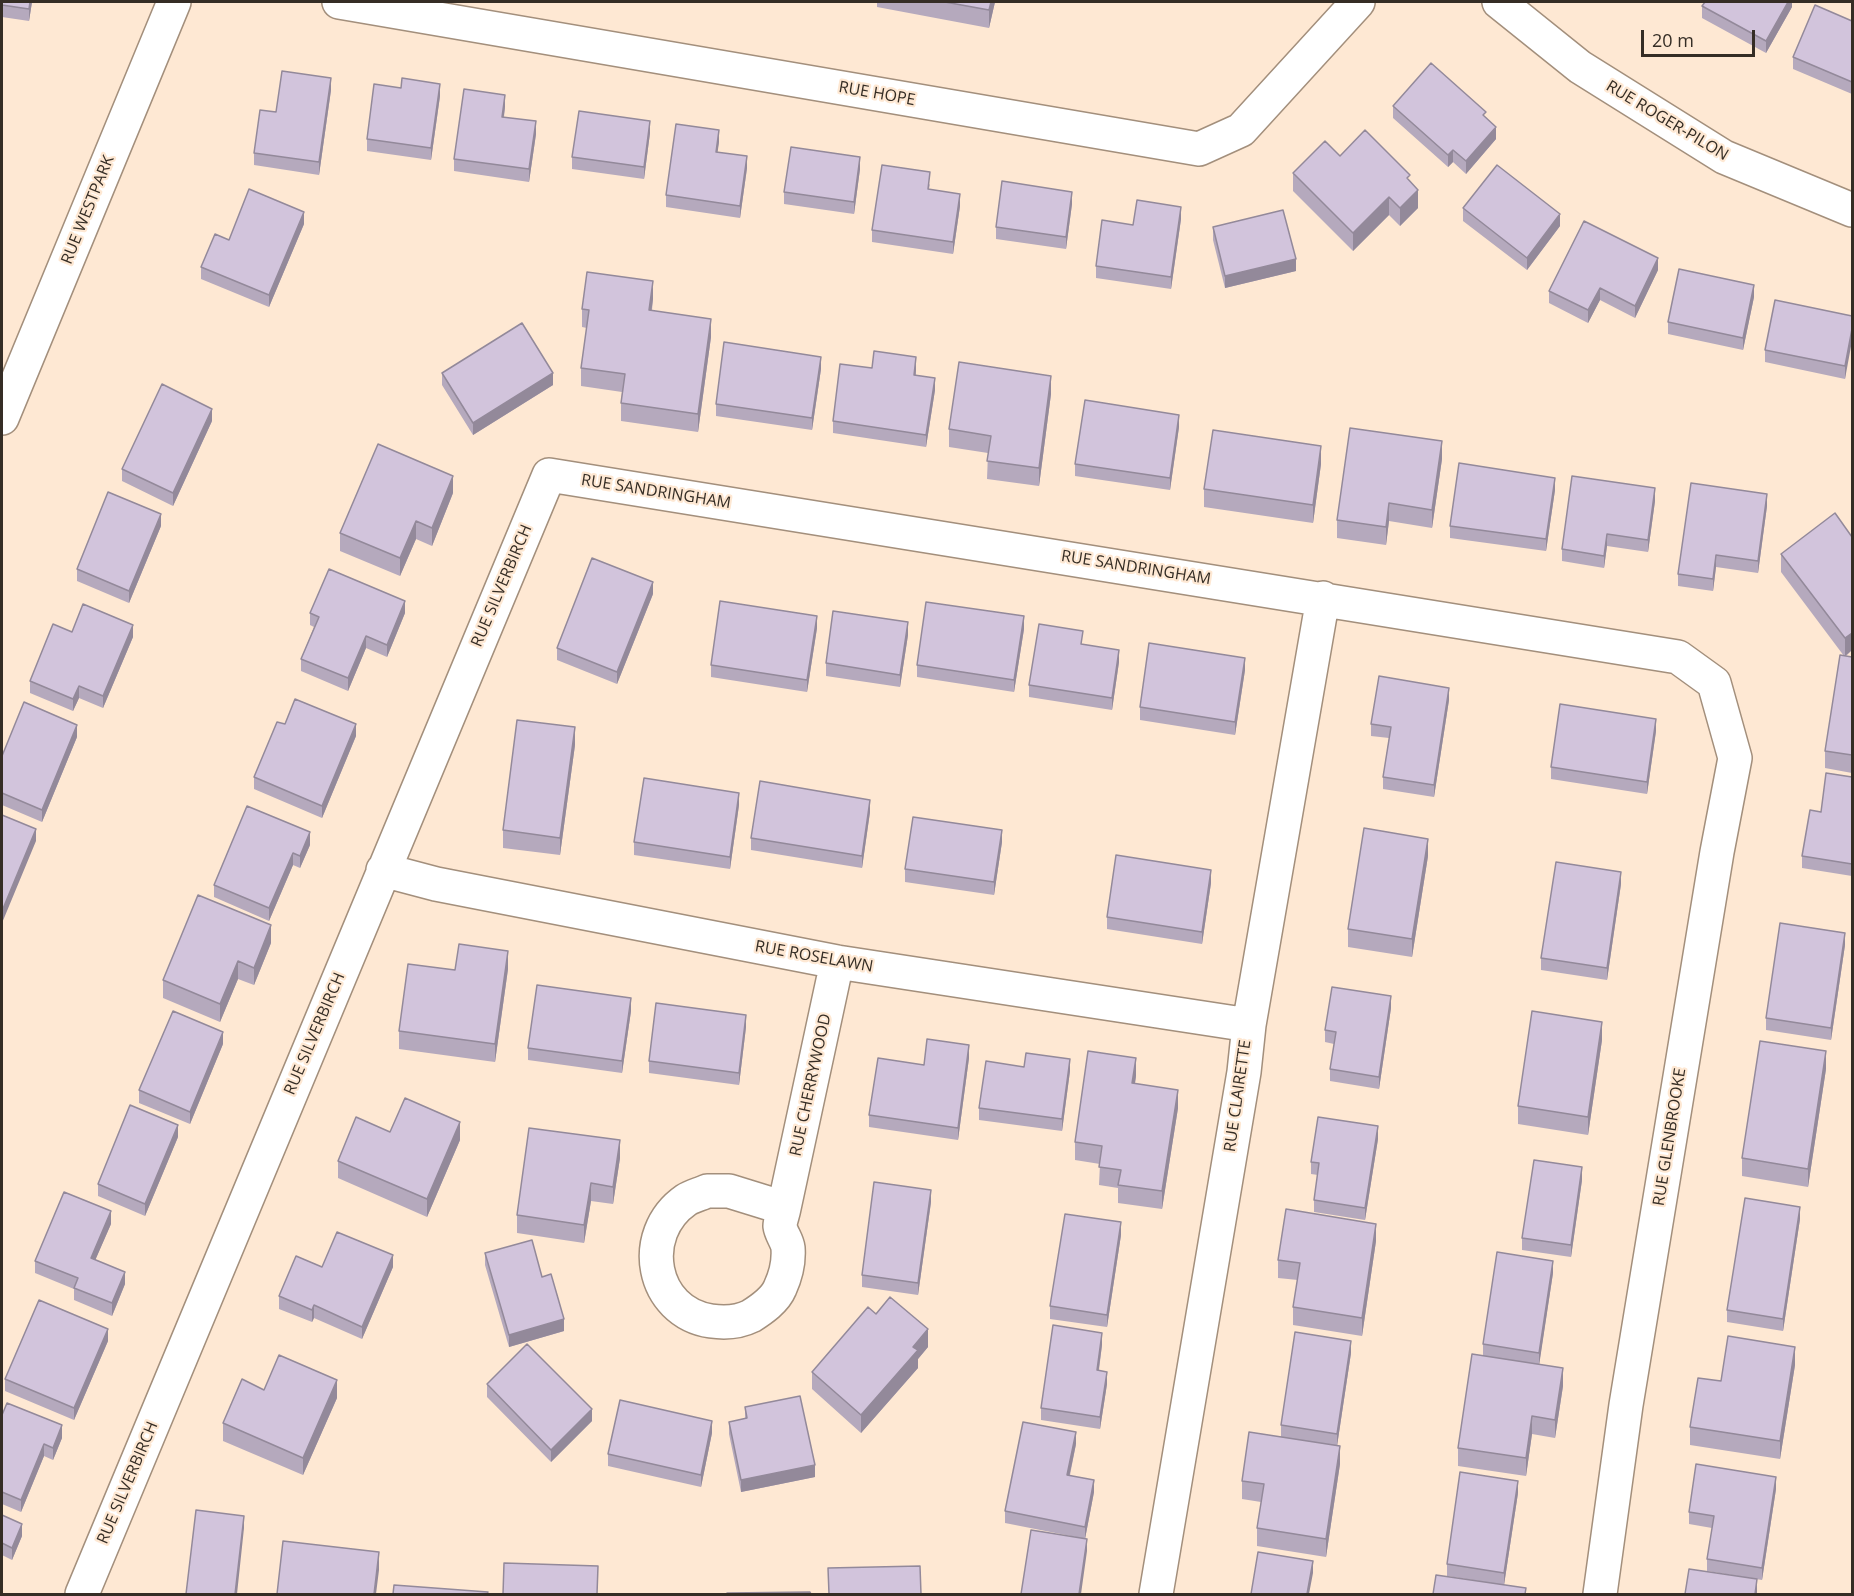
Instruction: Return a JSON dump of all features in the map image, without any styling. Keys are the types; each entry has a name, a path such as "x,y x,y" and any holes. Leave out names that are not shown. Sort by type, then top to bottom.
{"street":[{"name":"RUE WESTPARK","path":"2,418 174,2"},
{"name":"RUE HOPE","path":"339,2 1199,149 1241,130 1358,2"},
{"name":"RUE ROGER-PILON","path":"1499,2 1580,67 1724,157 1852,210"},
{"name":"RUE SANDRINGHAM","path":"549,475 1678,657 1714,683"},
{"name":"RUE SILVERBIRCH","path":"82,1594 549,475"},
{"name":"RUE CLAIRETTE","path":"1156,1594 1244,1072 1249,1025 1323,598"},
{"name":"RUE GLENBROOKE","path":"1600,1594 1626,1405 1717,852 1735,758 1714,683"},
{"name":"RUE ROSELAWN","path":"383,870 436,884 837,962 1249,1025"},
{"name":"RUE CHERRYWOOD","path":"784,1208 729,1191 707,1191 687,1199 672,1213 660,1231 656,1252 657,1273 666,1292 680,1309 700,1320 723,1323 745,1319 764,1308 779,1291 787,1270 788,1247 780,1226 784,1208 837,962"}],"building":[{"path":"2,2 30,2 29,9 2,5"},
{"path":"945,2 991,2 989,10"},
{"path":"1705,2 1788,2 1766,41 1702,6"},
{"path":"1815,5 1852,21 1852,82 1793,57"},
{"path":"1431,63 1486,112 1483,115 1496,127 1466,161 1453,150 1448,155 1393,106"},
{"path":"282,71 331,78 319,162 254,153 260,110 276,112"},
{"path":"402,78 440,84 431,148 367,139 374,84 401,88"},
{"path":"464,89 505,95 502,117 536,121 529,169 454,159"},
{"path":"579,111 650,121 644,167 572,157"},
{"path":"676,124 719,130 716,152 747,156 740,206 666,195"},
{"path":"1365,130 1410,175 1407,178 1418,190 1400,208 1389,197 1353,233 1293,173 1325,141 1340,156"},
{"path":"791,147 860,157 854,202 784,192"},
{"path":"882,165 930,172 928,189 960,194 953,242 872,230"},
{"path":"1497,165 1560,214 1527,258 1463,208"},
{"path":"1002,181 1072,192 1066,237 996,227"},
{"path":"249,189 304,212 269,295 201,267 215,234 229,240"},
{"path":"1137,200 1181,207 1171,277 1096,266 1102,220 1133,225"},
{"path":"1283,210 1296,259 1225,276 1213,227"},
{"path":"1584,221 1658,258 1635,306 1600,288 1588,310 1549,291"},
{"path":"1679,269 1754,285 1743,338 1668,322"},
{"path":"587,272 653,281 649,310 711,319 698,414 621,403 625,374 581,368 589,310 582,309"},
{"path":"1775,300 1852,316 1852,329 1845,366 1765,350"},
{"path":"522,323 553,373 473,423 442,373"},
{"path":"724,342 821,357 812,418 716,404"},
{"path":"874,351 916,357 914,375 935,378 926,435 833,421 840,364 872,368"},
{"path":"959,362 1051,376 1039,468 987,461 991,436 949,429"},
{"path":"162,384 212,409 173,493 122,469"},
{"path":"1085,400 1179,415 1170,478 1075,464"},
{"path":"1350,428 1442,441 1432,510 1389,503 1386,527 1337,520"},
{"path":"1213,430 1321,446 1313,505 1204,489"},
{"path":"378,444 453,476 432,528 416,521 400,558 340,533"},
{"path":"1459,463 1555,478 1546,539 1450,526"},
{"path":"1572,476 1655,488 1648,540 1607,534 1604,556 1562,549"},
{"path":"1691,483 1767,494 1758,561 1716,555 1713,579 1678,574"},
{"path":"108,492 161,514 129,591 77,569"},
{"path":"1835,513 1852,537 1852,633 1845,638 1781,554"},
{"path":"592,558 653,582 617,672 557,648"},
{"path":"329,569 405,601 387,645 366,636 348,678 301,659 319,617 310,613"},
{"path":"720,601 817,616 807,680 711,665"},
{"path":"926,602 1024,616 1014,680 917,665"},
{"path":"83,604 133,625 103,696 79,686 73,699 30,681 53,624 72,632"},
{"path":"833,611 908,622 900,675 826,663"},
{"path":"1039,624 1083,631 1081,644 1119,650 1112,698 1029,685"},
{"path":"1149,643 1245,658 1235,722 1140,707"},
{"path":"1840,655 1852,657 1852,755 1825,751"},
{"path":"1379,676 1449,688 1434,785 1383,777 1391,727 1371,724"},
{"path":"295,699 356,724 322,806 254,777 277,722 285,724"},
{"path":"24,702 77,725 42,810 2,793 2,756"},
{"path":"1560,704 1656,719 1647,782 1551,767"},
{"path":"517,720 575,727 560,838 503,830"},
{"path":"1826,773 1852,777 1852,864 1802,856 1810,810 1821,812"},
{"path":"644,778 739,793 730,857 634,842"},
{"path":"760,781 870,800 862,856 751,838"},
{"path":"247,806 310,832 300,856 293,853 269,908 214,885"},
{"path":"2,815 36,829 2,911"},
{"path":"913,817 1002,830 994,882 905,869"},
{"path":"1364,828 1428,839 1412,939 1348,929"},
{"path":"1116,855 1211,870 1202,932 1107,917"},
{"path":"1556,862 1621,872 1607,968 1541,958"},
{"path":"198,895 271,925 254,968 238,961 220,1004 163,980"},
{"path":"1780,923 1845,933 1831,1028 1766,1018"},
{"path":"459,944 508,951 495,1044 399,1031 408,964 455,970"},
{"path":"537,985 631,998 622,1061 528,1048"},
{"path":"1332,987 1391,996 1379,1077 1330,1069 1336,1032 1325,1030"},
{"path":"656,1003 746,1015 739,1073 649,1061"},
{"path":"173,1011 223,1032 190,1112 139,1090"},
{"path":"1532,1011 1602,1022 1588,1117 1518,1106"},
{"path":"927,1039 969,1045 958,1128 869,1115 878,1058 924,1065"},
{"path":"1760,1041 1826,1051 1808,1169 1742,1158"},
{"path":"1088,1051 1136,1058 1132,1083 1178,1090 1162,1191 1118,1185 1121,1170 1099,1167 1102,1146 1075,1142"},
{"path":"1026,1053 1070,1059 1062,1119 979,1108 986,1061 1024,1067"},
{"path":"405,1098 460,1122 427,1199 338,1161 356,1117 390,1132"},
{"path":"130,1105 178,1125 145,1204 98,1184"},
{"path":"1318,1117 1378,1126 1365,1208 1314,1200 1319,1163 1311,1162"},
{"path":"529,1128 620,1140 613,1187 591,1183 584,1225 517,1215"},
{"path":"1534,1160 1582,1167 1571,1245 1522,1238"},
{"path":"874,1182 931,1190 918,1283 862,1275"},
{"path":"64,1192 111,1211 91,1258 125,1272 112,1303 74,1288 78,1278 35,1261"},
{"path":"1745,1198 1800,1207 1783,1319 1727,1310"},
{"path":"1286,1209 1376,1224 1362,1318 1293,1307 1300,1263 1278,1260"},
{"path":"1065,1214 1121,1222 1107,1315 1050,1306"},
{"path":"337,1232 393,1255 362,1327 314,1305 312,1310 279,1296 296,1256 322,1267"},
{"path":"532,1240 542,1277 551,1274 564,1319 509,1335 485,1253"},
{"path":"1497,1252 1553,1261 1539,1353 1483,1344"},
{"path":"890,1297 928,1329 913,1347 918,1350 861,1415 812,1372 868,1307 876,1314"},
{"path":"39,1300 108,1329 74,1408 5,1379"},
{"path":"1053,1325 1102,1333 1097,1370 1107,1372 1100,1417 1041,1408"},
{"path":"1295,1332 1351,1341 1337,1434 1281,1425"},
{"path":"1728,1336 1795,1347 1780,1441 1690,1427 1698,1378 1721,1381"},
{"path":"527,1344 592,1409 551,1450 487,1384"},
{"path":"1472,1354 1563,1368 1555,1420 1532,1416 1526,1458 1458,1448"},
{"path":"279,1355 337,1380 303,1458 223,1423 242,1379 264,1390"},
{"path":"800,1396 815,1465 741,1480 729,1422 747,1418 745,1407"},
{"path":"620,1400 712,1421 701,1475 608,1454"},
{"path":"7,1403 62,1425 53,1448 44,1444 21,1500 2,1492 2,1415"},
{"path":"1023,1422 1076,1432 1067,1475 1094,1480 1085,1527 1005,1511"},
{"path":"1249,1432 1340,1446 1326,1539 1257,1528 1264,1484 1242,1481"},
{"path":"1696,1464 1776,1477 1762,1568 1707,1559 1714,1516 1689,1512"},
{"path":"1460,1472 1518,1481 1504,1573 1447,1564"},
{"path":"196,1510 244,1516 235,1594 186,1594"},
{"path":"2,1515 22,1524 12,1548 2,1543"},
{"path":"1031,1530 1087,1539 1079,1594 1021,1594"},
{"path":"283,1541 379,1552 374,1594 277,1594"},
{"path":"1258,1552 1313,1561 1307,1594 1251,1594"},
{"path":"504,1563 598,1566 597,1594 503,1594"},
{"path":"920,1566 921,1594 829,1594 828,1568"},
{"path":"1689,1569 1757,1579 1755,1594 1685,1594"},
{"path":"1436,1575 1526,1588 1525,1594 1433,1594"},
{"path":"394,1585 488,1592 487,1594 393,1594"},
{"path":"810,1592 811,1594 727,1594 727,1593"}]}
